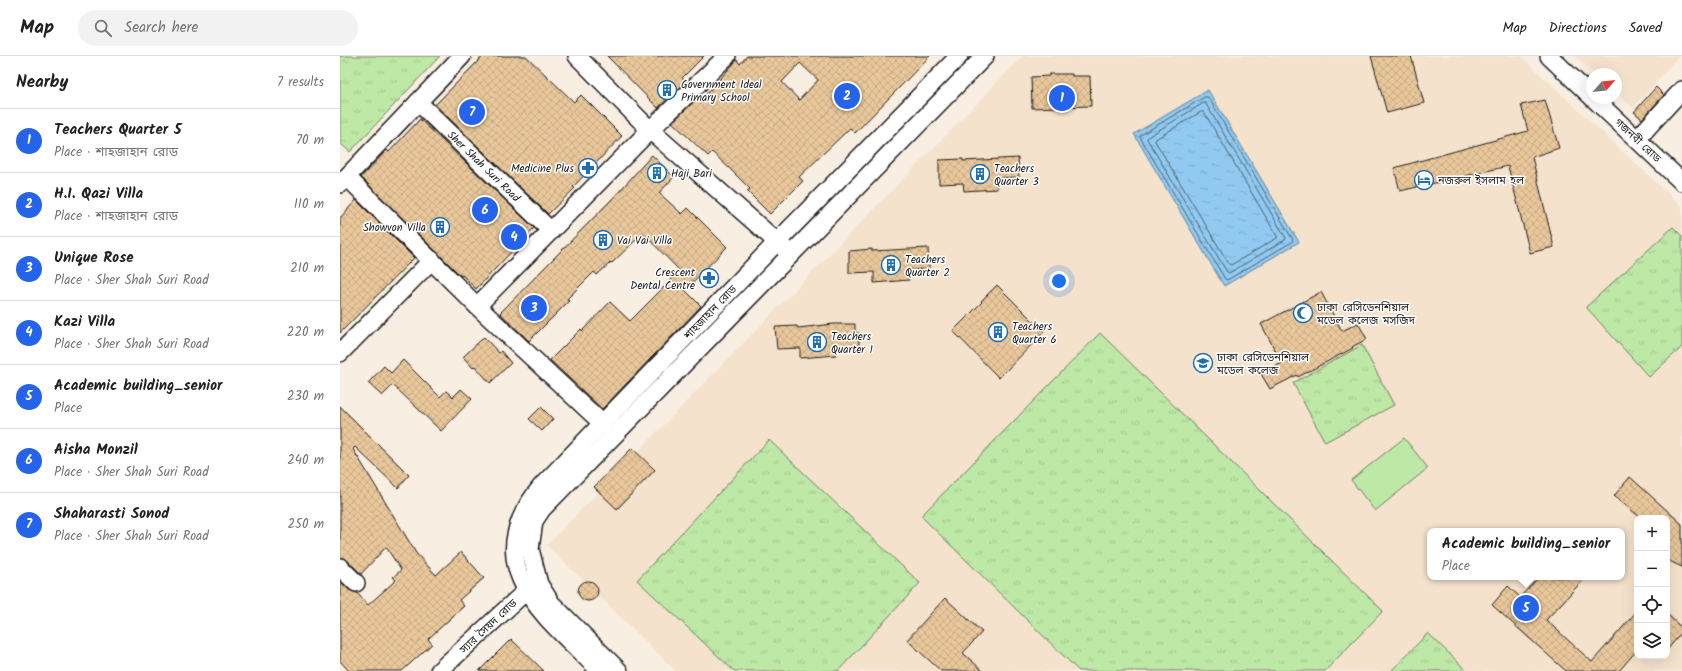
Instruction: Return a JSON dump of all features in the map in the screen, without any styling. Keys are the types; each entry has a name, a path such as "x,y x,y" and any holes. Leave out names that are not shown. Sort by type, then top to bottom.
{"street":[{"path":"462,56 343,180 432,260 477,306 603,424"},
{"path":"576,56 650,130 791,255"},
{"path":"477,306 550,230 650,130 727,56"},
{"name":"শাহজাহান রোড","path":"532,587 519,574 513,548 517,529 529,502 777,242 959,56"},
{"name":"শাহজাহান রোড","path":"532,587 530,549 534,521 542,509 985,56"},
{"name":"গজনবী রোড","path":"1549,56 1586,92"},
{"path":"1637,139 1682,90"},
{"name":"Sher Shah Suri Road","path":"418,102 550,230"},
{"name":"গজনবী রোড","path":"1599,104 1682,182"},
{"path":"340,353 432,260"},
{"path":"340,567 356,583"},
{"path":"532,587 540,611 600,671"},
{"path":"532,587 551,603 619,671"},
{"name":"স্যার সৈয়দ রোড","path":"439,671 532,587"}],"shaded area":[{"name":"ঢাকা রেসিডেনশিয়াল মডেল কলেজ","path":"1023,56 1521,56 1682,207 1682,671 676,671 547,545"},
{"path":"1575,56 1679,56 1633,108 1622,98 1622,68 1588,68"}],"green space":[{"path":"340,56 440,56 350,152 340,143"},
{"path":"1673,227 1682,236 1682,347 1649,377 1586,307"},
{"path":"1100,333 1383,611 1325,671 1079,671 921,516"},
{"path":"1362,345 1394,405 1325,442 1293,383"},
{"path":"1404,438 1428,468 1375,511 1351,480"},
{"path":"769,440 920,583 838,671 734,671 637,580"},
{"path":"1428,633 1467,671 1391,671"}],"water":[{"path":"1208,90 1299,242 1224,286 1134,134"}],"building":[{"path":"483,56 526,56 574,102 581,95 622,136 573,187 575,188 548,214 435,105"},
{"path":"607,56 704,56 682,78 686,82 658,108"},
{"path":"747,56 930,56 855,133 850,128 799,177 803,181 770,214 747,191 750,189 712,152 708,156 672,122 700,96 702,99 737,60 740,64","holes":["800,63 818,80 799,100 782,82"]},
{"path":"1371,56 1411,56 1424,103 1387,113"},
{"path":"1049,74 1090,76 1091,106 1032,108 1031,77 1049,76"},
{"path":"1656,87 1664,95 1642,119 1634,112"},
{"name":"নজরুল ইসলাম হল","path":"1545,100 1559,148 1532,157 1554,247 1530,253 1508,166 1400,191 1394,168 1528,131 1521,105"},
{"path":"420,119 534,228 476,289 361,177 387,150 389,152"},
{"path":"652,155 674,177 659,193 682,214 688,208 727,247 685,290 701,306 602,409 550,360 581,329 582,331 610,302 630,321 680,271 643,233 612,263 611,262 597,275 594,272 567,299 569,301 529,341 500,313 615,196"},
{"name":"Teachers Quarter 3","path":"1018,158 1019,177 997,178 997,189 964,191 963,183 939,184 939,160 963,159 963,161"},
{"path":"356,200 414,258 340,333 340,218"},
{"name":"Teachers Quarter 2","path":"928,248 929,269 909,270 909,280 874,283 874,272 849,273 849,251"},
{"name":"Teachers Quarter 6","path":"997,285 1044,332 999,378 953,331"},
{"path":"1321,292 1342,331 1358,323 1367,339 1298,377 1297,375 1270,389 1261,374 1282,363 1261,324"},
{"name":"Teachers Quarter 1","path":"834,324 855,324 855,333 859,333 859,346 835,346 836,355 800,358 800,348 777,349 775,327 797,326 798,328"},
{"path":"484,337 499,353 501,351 511,363 490,383 475,366 473,368 463,357"},
{"path":"403,360 440,397 446,391 453,397 461,389 472,399 441,431 393,385 382,396 368,383 384,366 391,373"},
{"path":"340,406 409,475 398,488 355,447 353,449 416,553 436,575 461,552 484,578 459,600 464,606 428,639 432,644 402,671 349,671 340,661 340,581 349,590 357,593 368,605 396,580 393,577 401,570 386,547 361,574 347,560 340,557"},
{"path":"541,407 553,419 542,431 529,419"},
{"path":"632,448 655,470 617,509 594,487"},
{"path":"1630,477 1682,524 1682,567 1670,561 1670,515 1637,515 1614,496"},
{"path":"1536,580 1583,580 1546,620 1592,662 1634,614 1634,654 1619,671 1566,671 1492,605 1508,586 1520,597"},
{"path":"588,581 595,584 598,591 595,598 588,601 581,598 578,591 581,584"},
{"path":"945,598 982,632 963,653 983,671 941,671 907,640"},
{"path":"1670,617 1682,628 1682,632 1670,646"},
{"path":"511,639 544,671 479,671"}],"place":[{"name":"Government Ideal Primary School","path":"667,90"},
{"name":"H.I. Qazi Villa","path":"847,96"},
{"name":"Teachers Quarter 5","path":"1062,98"},
{"name":"Shaharasti Sonod","path":"472,112"},
{"name":"Medicine Plus","path":"588,168"},
{"name":"Haji Bari","path":"657,173"},
{"name":"Teachers Quarter 3","path":"980,174"},
{"name":"নজরুল ইসলাম হল","path":"1424,180"},
{"name":"Aisha Monzil","path":"485,210"},
{"name":"Showvon Villa","path":"440,227"},
{"name":"Kazi Villa","path":"514,237"},
{"name":"Vai Vai Villa","path":"603,240"},
{"name":"Teachers Quarter 2","path":"891,265"},
{"name":"Crescent Dental Centre","path":"709,278"},
{"name":"Unique Rose","path":"534,308"},
{"name":"ঢাকা রেসিডেনশিয়াল মডেল কলেজ মসজিদ","path":"1303,313"},
{"name":"Teachers Quarter 6","path":"998,332"},
{"name":"Teachers Quarter 1","path":"817,342"},
{"name":"ঢাকা রেসিডেনশিয়াল মডেল কলেজ","path":"1203,363"},
{"name":"Academic building_senior","path":"1526,608"}]}
